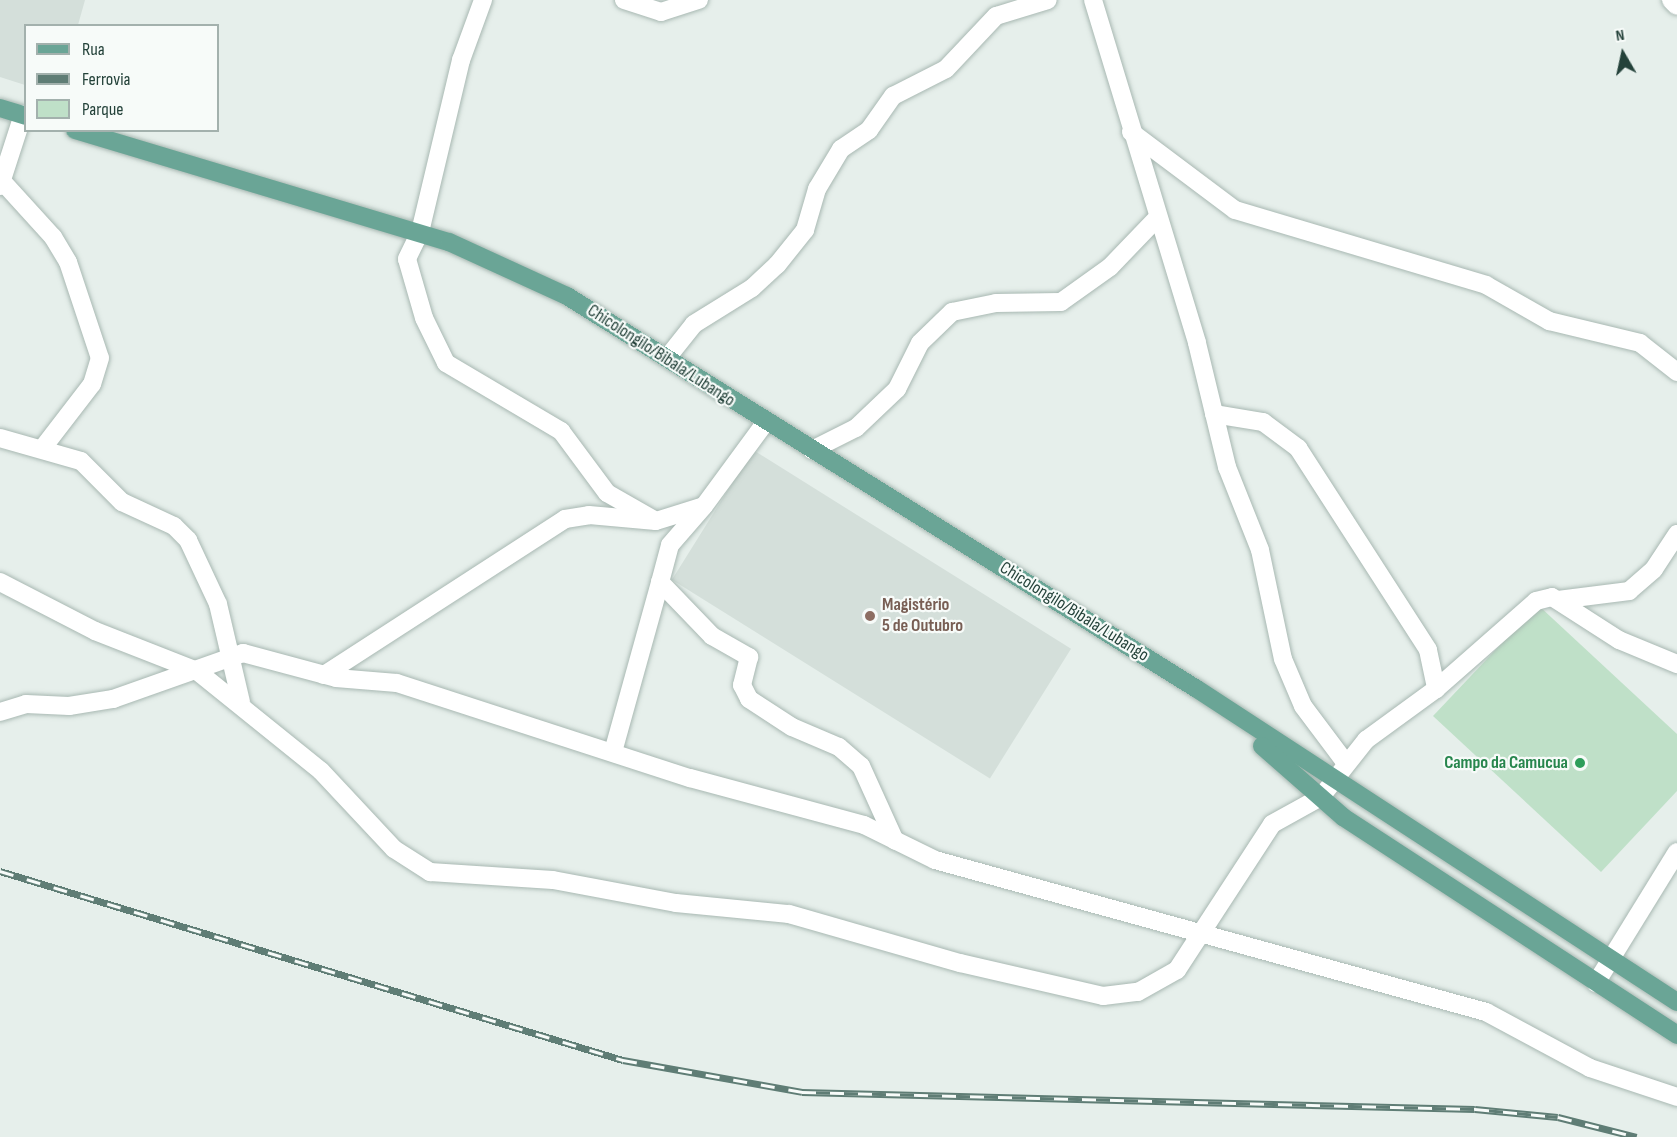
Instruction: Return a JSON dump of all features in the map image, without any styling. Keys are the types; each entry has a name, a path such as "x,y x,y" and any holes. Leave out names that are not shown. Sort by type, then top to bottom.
{"main road":[{"path":"0,108 24,116"},
{"name":"Chicolongilo/Bibala/Lubango","path":"82,132 420,232 530,276 667,358 765,423 1197,689"},
{"path":"1197,689 1333,782 1677,1002"},
{"path":"1197,689 1321,797 1677,1035"}],"street":[{"path":"483,0 461,60 420,232 406,259 439,356 561,431 607,494 656,521"},
{"path":"624,0 661,12 699,0"},
{"path":"667,358 694,324 752,288 777,265 805,230 817,189 841,149 869,130 894,96 946,69 988,21 1048,0"},
{"path":"1093,0 1214,414 1260,550 1290,680 1319,731 1345,762"},
{"path":"1671,0 1677,6"},
{"path":"24,116 1,183 53,237 68,262 100,358 92,384 42,449"},
{"path":"1131,132 1235,210 1486,285 1549,321 1640,343 1677,372"},
{"path":"812,450 856,428 897,389 920,343 952,312 996,303 1061,302 1110,267 1157,218"},
{"path":"1214,414 1263,422 1298,448 1428,650 1436,689"},
{"path":"613,752 670,545 704,506 765,423"},
{"path":"0,438 81,461 122,501 174,526 188,540 209,579 231,655 241,702"},
{"path":"324,675 566,519 589,515 656,521 704,506"},
{"path":"0,582 95,631 198,671 241,702 321,771 394,849 446,876 553,880 676,903 789,915 960,963 1103,996 1130,994 1157,983 1177,970 1272,824 1321,797 1345,762 1366,740 1436,689 1536,601 1629,591 1654,569 1677,534"},
{"path":"660,582 712,636 749,657 742,685 749,699 792,727 839,747 861,766 896,842"},
{"path":"1558,600 1618,640 1677,664"},
{"path":"0,712 41,702 86,704 198,671 231,655 264,655 324,675 397,683 613,752 864,825 935,860 1486,1012 1590,1068 1677,1097"},
{"path":"1596,983 1677,852"}],"shaded area":[{"path":"0,0 85,0 78,24 24,24 24,85 0,77"},
{"name":"Magistério 5 de Outubro","path":"753,450 1071,649 990,778 672,580"}],"green space":[{"name":"Campo da Camucua","path":"1538,605 1677,734 1677,791 1601,872 1433,716"}],"railway":[{"path":"0,871 623,1060 802,1092 1475,1109 1558,1117 1637,1137"}],"place":[{"name":"Magistério 5 de Outubro","path":"870,616"},
{"name":"Campo da Camucua","path":"1580,763"}]}
